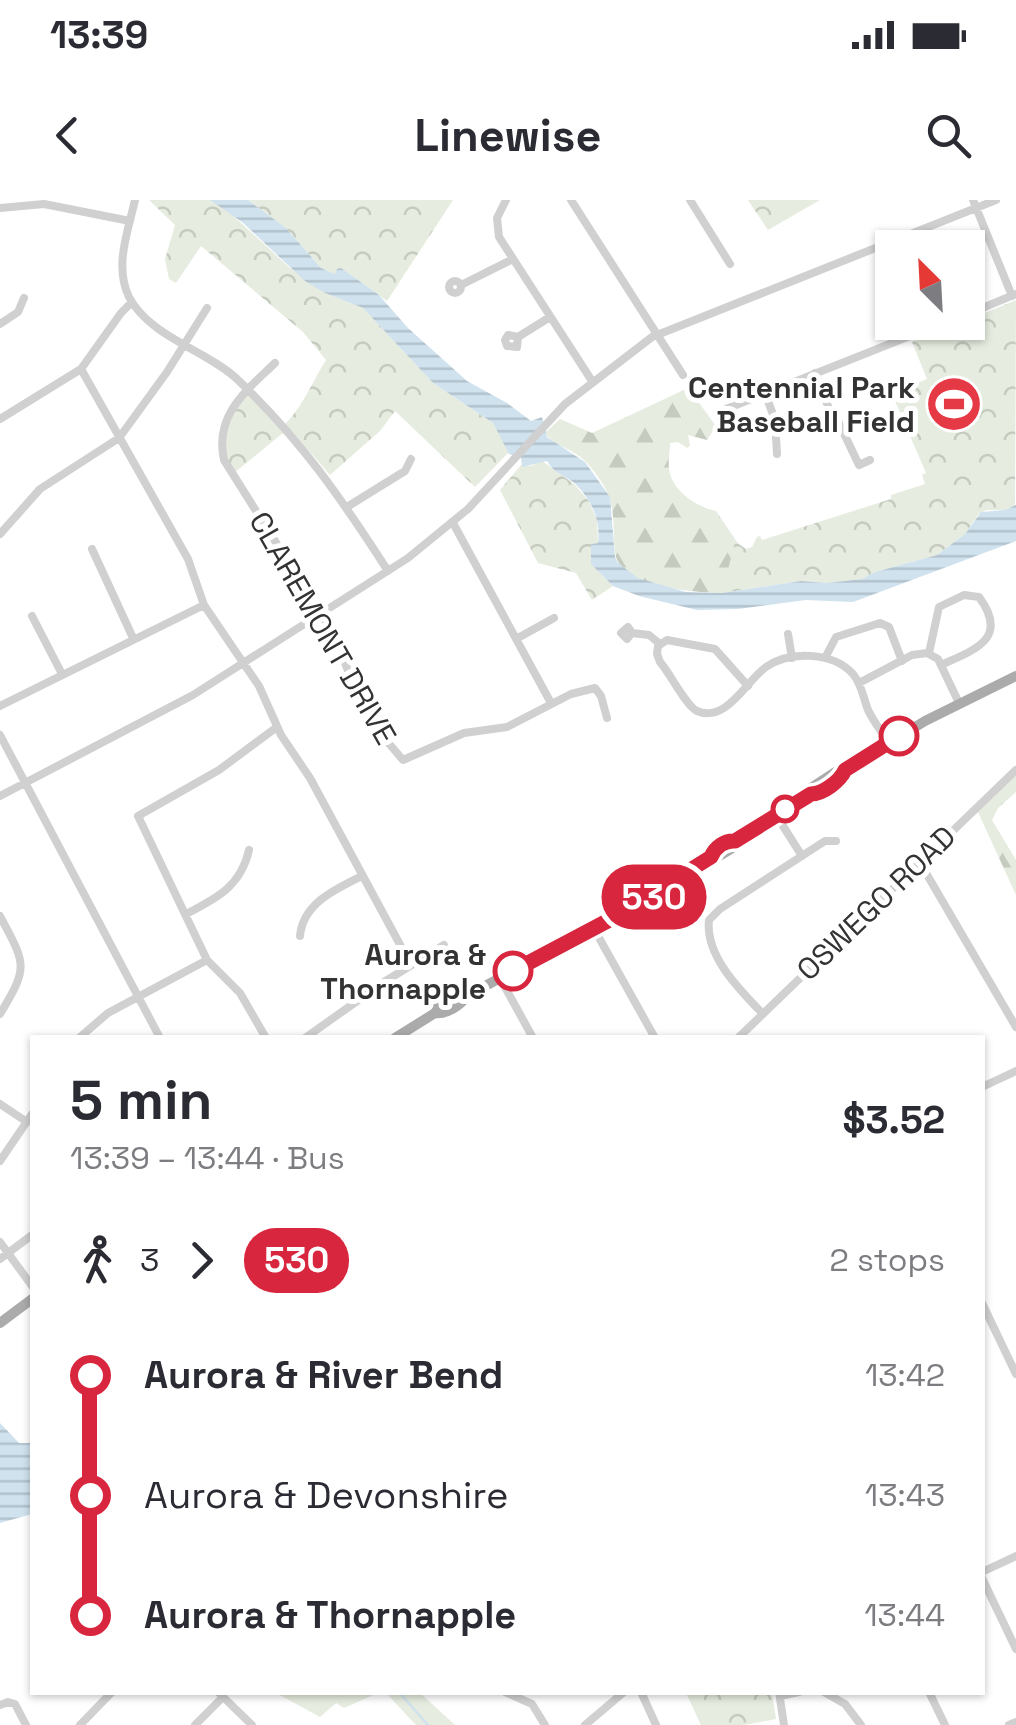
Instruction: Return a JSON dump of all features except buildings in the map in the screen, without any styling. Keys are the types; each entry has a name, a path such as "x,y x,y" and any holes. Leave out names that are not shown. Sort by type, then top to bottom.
{"main road":[{"path":"400,1035 436,1014 437,1008 467,996 624,910 626,904 659,884 666,885 711,857 714,850 729,840 735,841 816,794 841,778 845,770 959,702 1016,676"},
{"path":"0,1323 30,1300"}],"street":[{"path":"134,200 122,274 132,302 146,318 231,374 301,445 388,571"},
{"path":"506,200 496,229 592,380"},
{"path":"571,200 683,375"},
{"path":"690,200 730,264"},
{"path":"0,796 193,694 388,571 452,524 547,421 592,380 657,334 974,204 996,200"},
{"path":"0,208 44,204 130,221"},
{"path":"974,204 1014,295 985,307"},
{"path":"462,284 513,259"},
{"path":"0,324 18,312 24,298"},
{"path":"0,418 81,369 132,302"},
{"path":"0,534 40,488 120,438 207,308"},
{"path":"518,337 550,317"},
{"path":"726,409 899,340"},
{"name":"CLAREMONT DRIVE","path":"275,363 225,420 221,439 224,460 338,643 352,681 379,732 403,760 464,733 511,725 552,703 594,688 601,696 606,718"},
{"path":"81,369 188,559 204,605 244,662 411,965"},
{"path":"815,373 859,466 870,460"},
{"path":"764,393 775,420 777,454"},
{"path":"347,507 404,471 411,459"},
{"path":"452,524 552,703"},
{"path":"92,548 133,638"},
{"path":"929,654 939,608 964,594 973,594 982,601 991,621 990,632 978,648 941,665"},
{"path":"0,706 204,605"},
{"path":"32,616 62,674"},
{"path":"516,638 554,618"},
{"path":"825,658 838,636 880,623 889,627 902,661"},
{"path":"632,633 649,635 660,644"},
{"path":"788,634 792,658"},
{"path":"660,644 669,640 715,649 748,686"},
{"path":"660,644 657,657 691,707 709,713 728,704 768,665 792,658 825,658 844,666 859,683 868,710 889,743"},
{"path":"859,683 917,654 929,654 941,665 959,702"},
{"path":"264,1035 240,993 207,960 138,816 219,770 277,728"},
{"path":"0,734 158,1035"},
{"name":"OSWEGO ROAD","path":"741,1035 1016,770"},
{"path":"776,815 802,856"},
{"path":"762,1013 727,972 708,931 709,920 720,908 802,856 825,842 836,841"},
{"path":"186,914 232,886 246,864 249,850"},
{"path":"919,861 1016,1027"},
{"path":"300,936 302,923 314,905 362,876"},
{"path":"0,916 22,963 19,982 1,1011"},
{"path":"593,927 652,1035"},
{"path":"309,1035 444,946"},
{"path":"82,1035 99,1018 207,960"},
{"path":"500,978 531,1035"},
{"path":"985,1085 1016,1071"},
{"path":"0,1104 30,1118 0,1161"},
{"path":"4,1256 30,1236"},
{"path":"0,1242 4,1256 30,1284"},
{"path":"985,1309 1016,1374"},
{"path":"985,1573 1016,1556"},
{"path":"985,1582 1016,1649"},
{"path":"80,1725 109,1695"},
{"path":"195,1725 220,1695"},
{"path":"222,1695 252,1725"},
{"path":"520,1695 536,1708 545,1725"},
{"path":"584,1725 620,1695"},
{"path":"642,1695 656,1725"},
{"path":"780,1695 784,1725"},
{"path":"829,1695 845,1704 860,1725"},
{"path":"930,1695 944,1725"},
{"path":"0,1705 15,1704 26,1725"},
{"path":"1009,1725 1016,1722"}],"green space":[{"path":"149,200 210,200 227,210 290,268 325,293 363,308 433,383 493,423 509,452 475,487 395,411 380,431 330,475 289,428 233,474 224,440 230,421 248,392 281,428 301,404 326,360 303,332 201,246 176,283 169,279 165,259 175,225"},
{"path":"248,200 453,200 387,301 341,268 335,274 321,268 286,228"},
{"path":"748,200 820,200 768,230"},
{"path":"1016,300 1015,506 978,515 965,534 937,555 862,579 801,581 722,593 735,542 746,549 752,547 757,537 762,540 891,499 891,495 925,484 922,475 926,473 892,394 927,379 912,342 985,340 985,313"},
{"path":"688,388 716,426 707,440 688,435 687,448 678,442 670,443 669,468 680,491 693,502 716,511 737,542 749,552 724,593 660,586 619,564 607,491 584,460 545,433 560,419 592,433"},
{"path":"542,461 574,484 589,501 597,520 598,543 591,544 593,559 613,586 592,600 576,573 538,563 500,490 521,465"},
{"path":"1016,774 1016,792 998,808 992,820 1016,860 1016,895 977,810"},
{"path":"280,1695 373,1695 344,1708 336,1703 320,1717"},
{"path":"388,1695 422,1695 455,1725 416,1725"},
{"path":"687,1695 772,1695 776,1719 744,1725 701,1725"}],"water":[{"path":"210,200 248,200 286,228 321,268 335,274 341,268 379,295 408,328 467,381 531,421 542,417 547,437 585,462 610,497 615,557 638,578 686,592 722,593 801,581 862,579 937,555 965,534 981,512 1016,505 1016,541 853,602 806,600 697,610 613,586 591,564 591,544 598,543 599,534 596,517 590,502 573,482 547,461 522,467 521,458 509,454 493,423 433,383 363,308 305,281 242,222"},
{"path":"0,1423 19,1443 30,1443 30,1515 0,1523"}],"waterway":[{"path":"402,1695 428,1725"}],"bus line":[{"name":"530","path":"513,971 664,891 666,885 711,857 714,850 729,840 735,841 816,794 841,778 845,770 899,736"}],"place":[{"name":"Centennial Park Baseball Field","path":"954,404"},
{"name":"Aurora & Thornapple","path":"513,971"}]}
